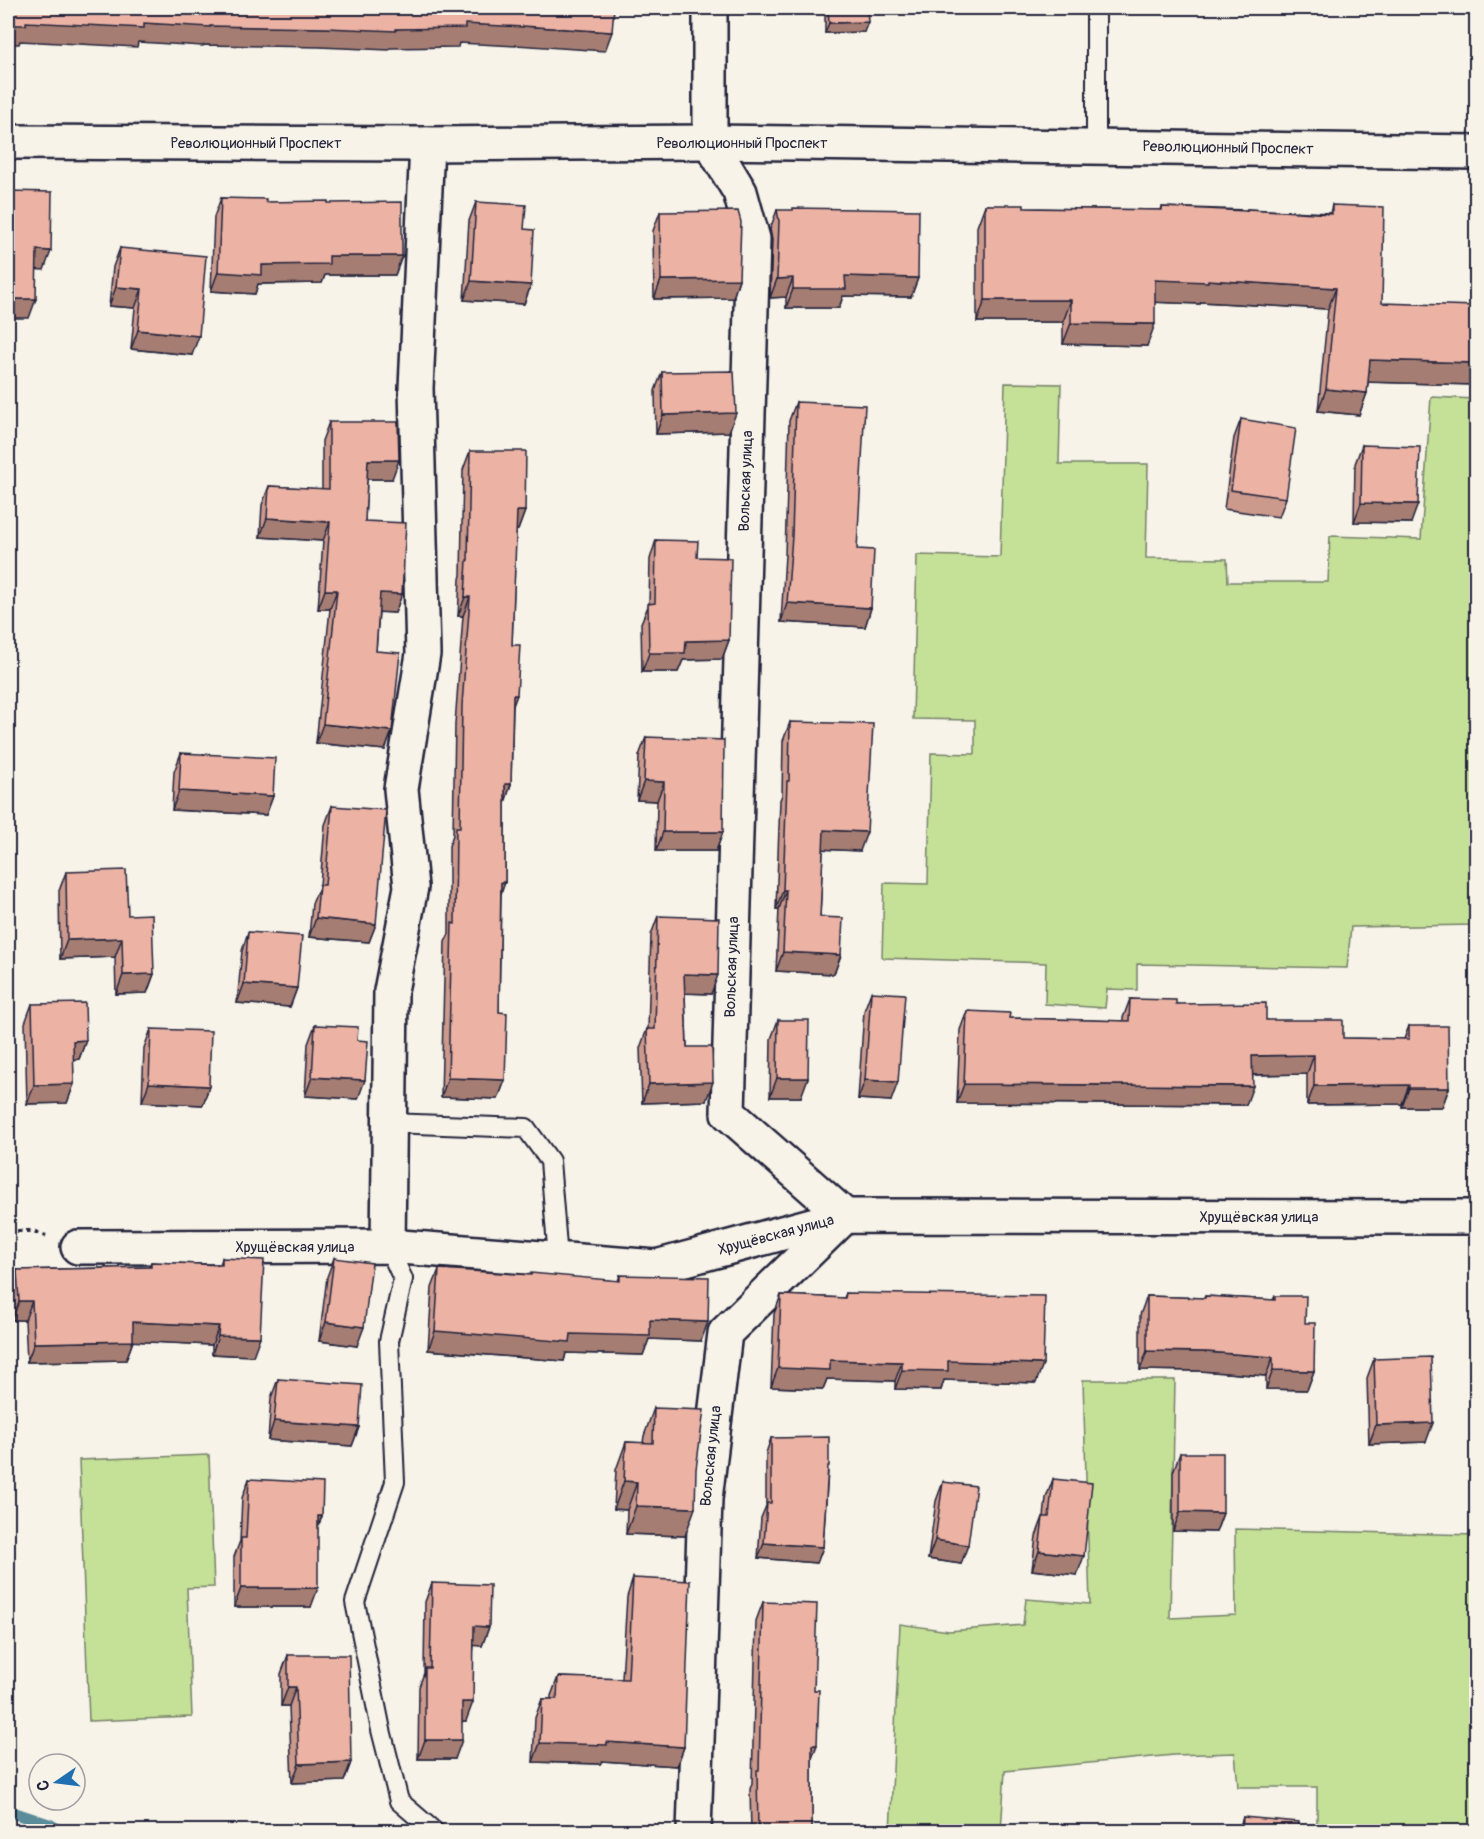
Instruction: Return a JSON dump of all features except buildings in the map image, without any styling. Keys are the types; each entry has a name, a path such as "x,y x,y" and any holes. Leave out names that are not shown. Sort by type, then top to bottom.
{"street":[{"path":"710,8 710,142"},
{"name":"Революционный Проспект","path":"8,142 427,144 710,142 1476,152"},
{"name":"Вольская улица","path":"694,1832 705,1499 725,1334 845,1216 728,1113 753,239 740,192 710,142"},
{"path":"388,1246 391,991 411,887 401,789 423,654 416,388 427,144"},
{"name":"Хрущёвская улица","path":"78,1247 388,1246 656,1267 845,1216 1476,1217"}],"lane":[{"path":"1096,8 1096,146"},
{"path":"389,1123 526,1128 550,1161 558,1259"},
{"path":"388,1246 403,1279 389,1341 395,1482 355,1602 381,1730 399,1801 435,1832"}],"green space":[{"path":"1005,383 1061,384 1059,464 1148,464 1146,558 1227,559 1228,582 1328,582 1330,536 1421,539 1431,397 1476,399 1476,925 1351,927 1347,968 1137,964 1137,990 1107,989 1105,1008 1045,1004 1046,963 882,958 884,883 928,884 931,753 975,754 975,720 913,719 917,555 1000,557"},
{"path":"1083,1380 1175,1380 1170,1618 1236,1615 1235,1529 1476,1535 1476,1831 1317,1831 1317,1787 1238,1787 1235,1753 1174,1755 1005,1771 1001,1831 890,1832 900,1624 949,1631 1023,1625 1026,1599 1090,1604"},
{"path":"209,1455 214,1587 187,1588 192,1717 89,1721 79,1460"}],"waterway":[{"path":"8,1811 50,1825 62,1832"}]}
